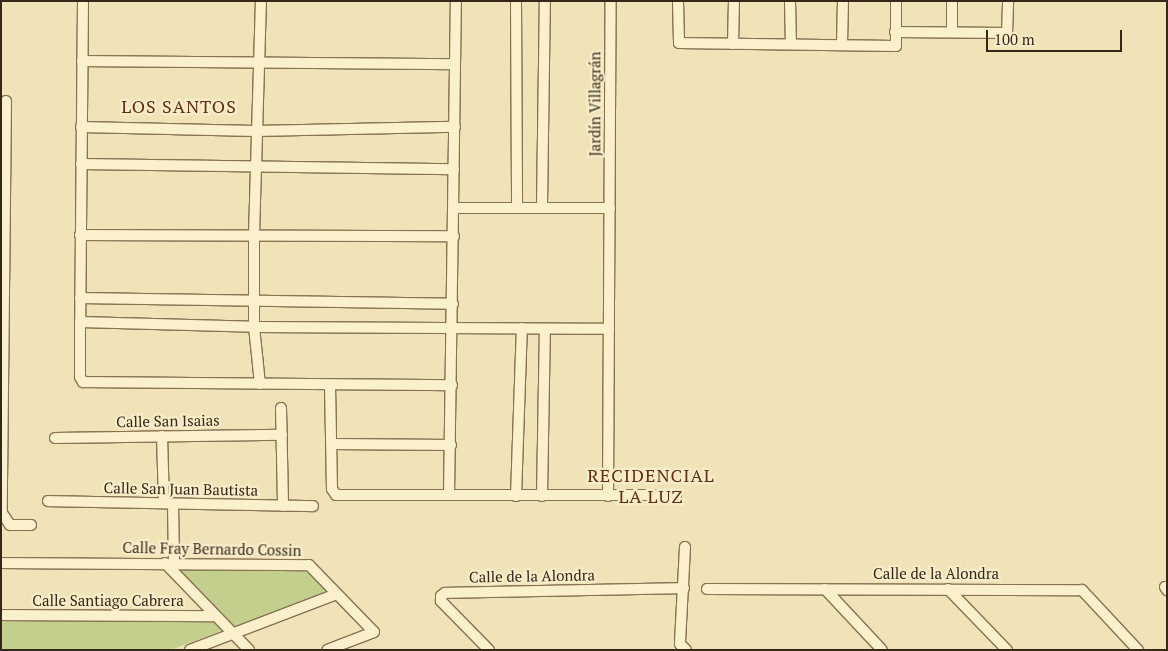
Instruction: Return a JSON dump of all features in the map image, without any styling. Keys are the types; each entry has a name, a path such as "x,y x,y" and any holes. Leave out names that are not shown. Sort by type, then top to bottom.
{"street":[{"path":"83,1 80,377 88,385 452,386"},
{"path":"260,384 254,327 254,235 261,1"},
{"path":"449,496 454,328 456,1"},
{"path":"516,1 517,206"},
{"path":"542,206 545,1"},
{"name":"Jardín Villagrán","path":"608,496 611,1"},
{"path":"678,1 679,43 896,46 896,1"},
{"path":"733,44 734,1"},
{"path":"790,1 791,44"},
{"path":"842,44 843,1"},
{"path":"952,1 952,32"},
{"path":"895,32 1007,33 1008,1"},
{"path":"82,61 455,64"},
{"path":"6,102 4,134 2,513 4,520 10,525 31,525"},
{"path":"81,126 256,131 455,127"},
{"path":"81,164 454,169"},
{"path":"454,208 517,206 610,208"},
{"path":"80,235 454,236"},
{"path":"80,298 453,304"},
{"path":"80,322 254,327 609,329"},
{"path":"516,496 522,328"},
{"path":"542,496 545,329"},
{"path":"330,385 332,489 336,495 676,495"},
{"path":"281,408 283,506"},
{"name":"Calle San Isaias","path":"55,438 282,435"},
{"path":"162,436 168,503 169,564 249,650"},
{"path":"332,444 450,445"},
{"name":"Calle San Juan Bautista","path":"48,501 313,506"},
{"path":"685,547 680,644 686,650"},
{"name":"Calle Fray Bernardo Cossin","path":"1,563 309,565 374,632 326,650"},
{"name":"Calle de la Alondra","path":"490,650 441,601 441,596 446,593 684,588"},
{"name":"Calle de la Alondra","path":"707,589 1082,590 1138,650"},
{"path":"825,589 882,650"},
{"path":"948,590 1007,650"},
{"path":"190,650 337,594"},
{"name":"Calle Santiago Cabrera","path":"1,615 216,616"}],"green space":[{"path":"178,570 309,571 328,592 234,627"},
{"path":"1,619 215,622 223,630 171,650 1,650"}],"district":[{"name":"LOS SANTOS","path":"179,106"},
{"name":"RECIDENCIAL LA LUZ","path":"651,486"}]}
